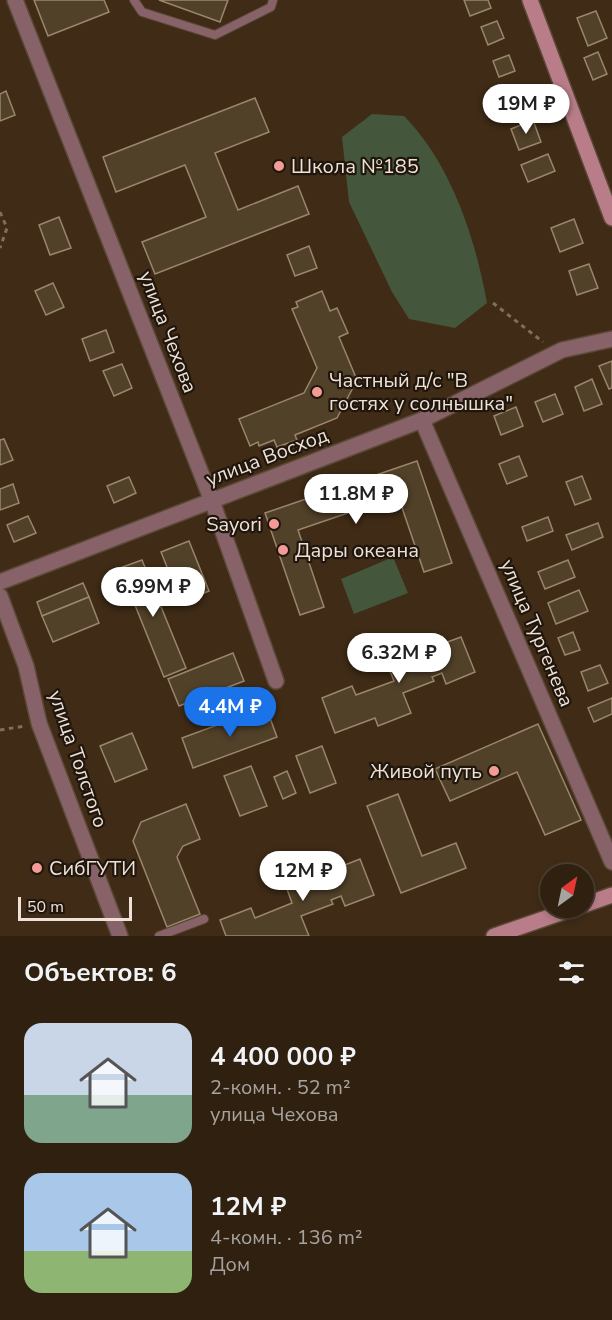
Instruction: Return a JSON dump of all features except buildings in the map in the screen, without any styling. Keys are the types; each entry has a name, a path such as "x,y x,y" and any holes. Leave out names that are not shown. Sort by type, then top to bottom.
{"street":[{"name":"улица Чехова","path":"15,0 212,501 276,681"},
{"path":"530,0 612,218"},
{"name":"улица Восход","path":"0,582 422,420 562,350 612,339"},
{"name":"улица Тургенева","path":"422,420 612,862"},
{"name":"улица Толстого","path":"0,596 26,666 39,723 120,936"},
{"path":"594,901 612,895"},
{"path":"494,936 546,918"}],"lane":[{"path":"134,0 142,12 215,35 271,8 273,0"},
{"path":"159,936 204,919"}],"path":[{"path":"0,212 7,228 0,248"},
{"path":"493,303 544,342 562,350"},
{"path":"0,730 39,723"}],"green space":[{"path":"372,114 404,116 435,156 459,203 476,253 487,303 455,328 409,319 392,292 349,202 342,137"},
{"path":"393,557 408,593 354,614 341,579"}],"place":[{"name":"Школа №185","path":"279,166"},
{"name":"Частный д/c \"В гостях у солнышка\"","path":"317,392"},
{"name":"Sayori","path":"274,524"},
{"name":"Дары океана","path":"283,550"},
{"name":"Живой путь","path":"494,771"},
{"name":"СибГУТИ","path":"37,868"}]}
